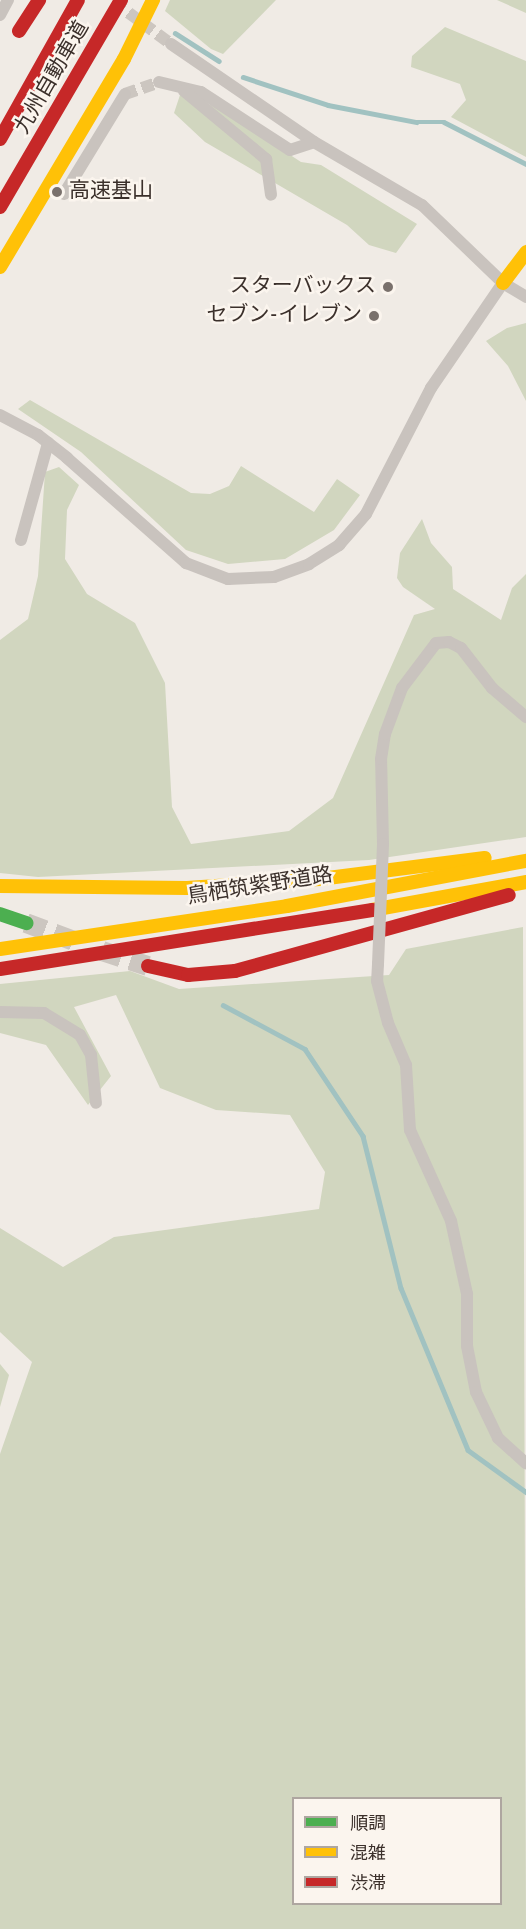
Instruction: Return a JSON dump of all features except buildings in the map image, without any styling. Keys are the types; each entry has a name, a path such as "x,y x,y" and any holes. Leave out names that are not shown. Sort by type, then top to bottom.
{"main road":[{"path":"20,31 39,0"},
{"name":"九州自動車道","path":"0,139 78,0"},
{"name":"九州自動車道","path":"0,207 121,0"},
{"path":"0,267 119,69 153,0"},
{"path":"503,283 526,252"},
{"path":"0,886 187,888 320,879 526,855"},
{"name":"鳥栖筑紫野道路","path":"0,949 287,906 526,861"},
{"name":"鳥栖筑紫野道路","path":"0,969 407,905 526,882"},
{"path":"148,966 188,975 235,970 526,890"},
{"path":"0,914 26,923"}],"street":[{"path":"0,15 8,0"},
{"path":"171,44 314,142 422,205 503,283 526,297"},
{"path":"159,82 201,92 290,150 314,142"},
{"path":"179,87 266,159 271,195"},
{"path":"64,194 125,94"},
{"path":"0,415 48,443 186,563 228,579 274,577 309,564 339,545 366,514 431,388 503,283"},
{"path":"21,540 48,443"},
{"path":"526,717 492,688 460,648 449,642 436,644 402,688 385,734 381,759 383,844 377,981 385,1013 406,1065 410,1130 451,1221 467,1294 467,1346 476,1392 498,1438 526,1463"},
{"path":"0,1012 44,1013 80,1035 91,1055 96,1103"}],"green space":[{"path":"170,0 276,0 223,54 211,49 165,11"},
{"path":"497,0 526,0 526,13"},
{"path":"445,27 526,61 526,157 451,117 466,100 460,84 411,67 412,56"},
{"path":"180,95 217,107 301,162 321,165 417,224 396,253 369,245 347,225 205,142 174,113"},
{"path":"526,323 526,401 508,366 486,341 507,328"},
{"path":"30,400 191,493 210,494 229,486 241,466 314,512 337,479 360,495 334,530 285,559 228,564 186,550 81,452 18,409"},
{"path":"59,467 79,485 67,510 65,559 87,594 135,623 165,683 172,807 191,844 289,831 333,798 414,615 435,609 403,587 397,578 400,553 422,519 431,543 452,567 453,589 501,620 512,588 526,574 526,837 369,860 38,877 0,873 0,640 28,619 38,576 45,472"},
{"path":"523,927 526,1929 0,1929 0,1454 32,1362 0,1332 0,1228 63,1267 114,1237 319,1209 325,1172 290,1115 216,1110 160,1088 116,995 74,1007 111,1076 88,1105 46,1045 0,1033 0,984 130,971 179,989 389,975 406,949"},
{"path":"0,1364 9,1375 0,1407"}],"waterway":[{"path":"175,33 219,61"},
{"path":"243,77 328,105 416,122 444,122 526,164"},
{"path":"223,1005 305,1049 363,1136 401,1288 468,1450 526,1492"}],"tunnel":[{"path":"114,2 171,44"},
{"path":"125,94 159,82"},
{"path":"26,923 74,941"},
{"path":"102,951 148,966"}],"traffic: fast":[{"path":"0,914 26,923"}],"traffic: slow":[{"path":"0,267 124,59 153,0"},
{"path":"503,283 526,252"},
{"path":"0,886 187,888 320,879 485,858"},
{"path":"0,949 287,906 526,861"},
{"path":"372,910 526,882"}],"traffic: jam":[{"path":"19,31 39,0"},
{"path":"0,139 78,0"},
{"path":"0,207 121,0"},
{"path":"148,966 188,975 235,971 509,895"},
{"path":"0,969 372,910"}],"place":[{"name":"高速基山","path":"57,192"},
{"name":"スターバックス","path":"388,287"},
{"name":"セブン-イレブン","path":"374,316"}]}
